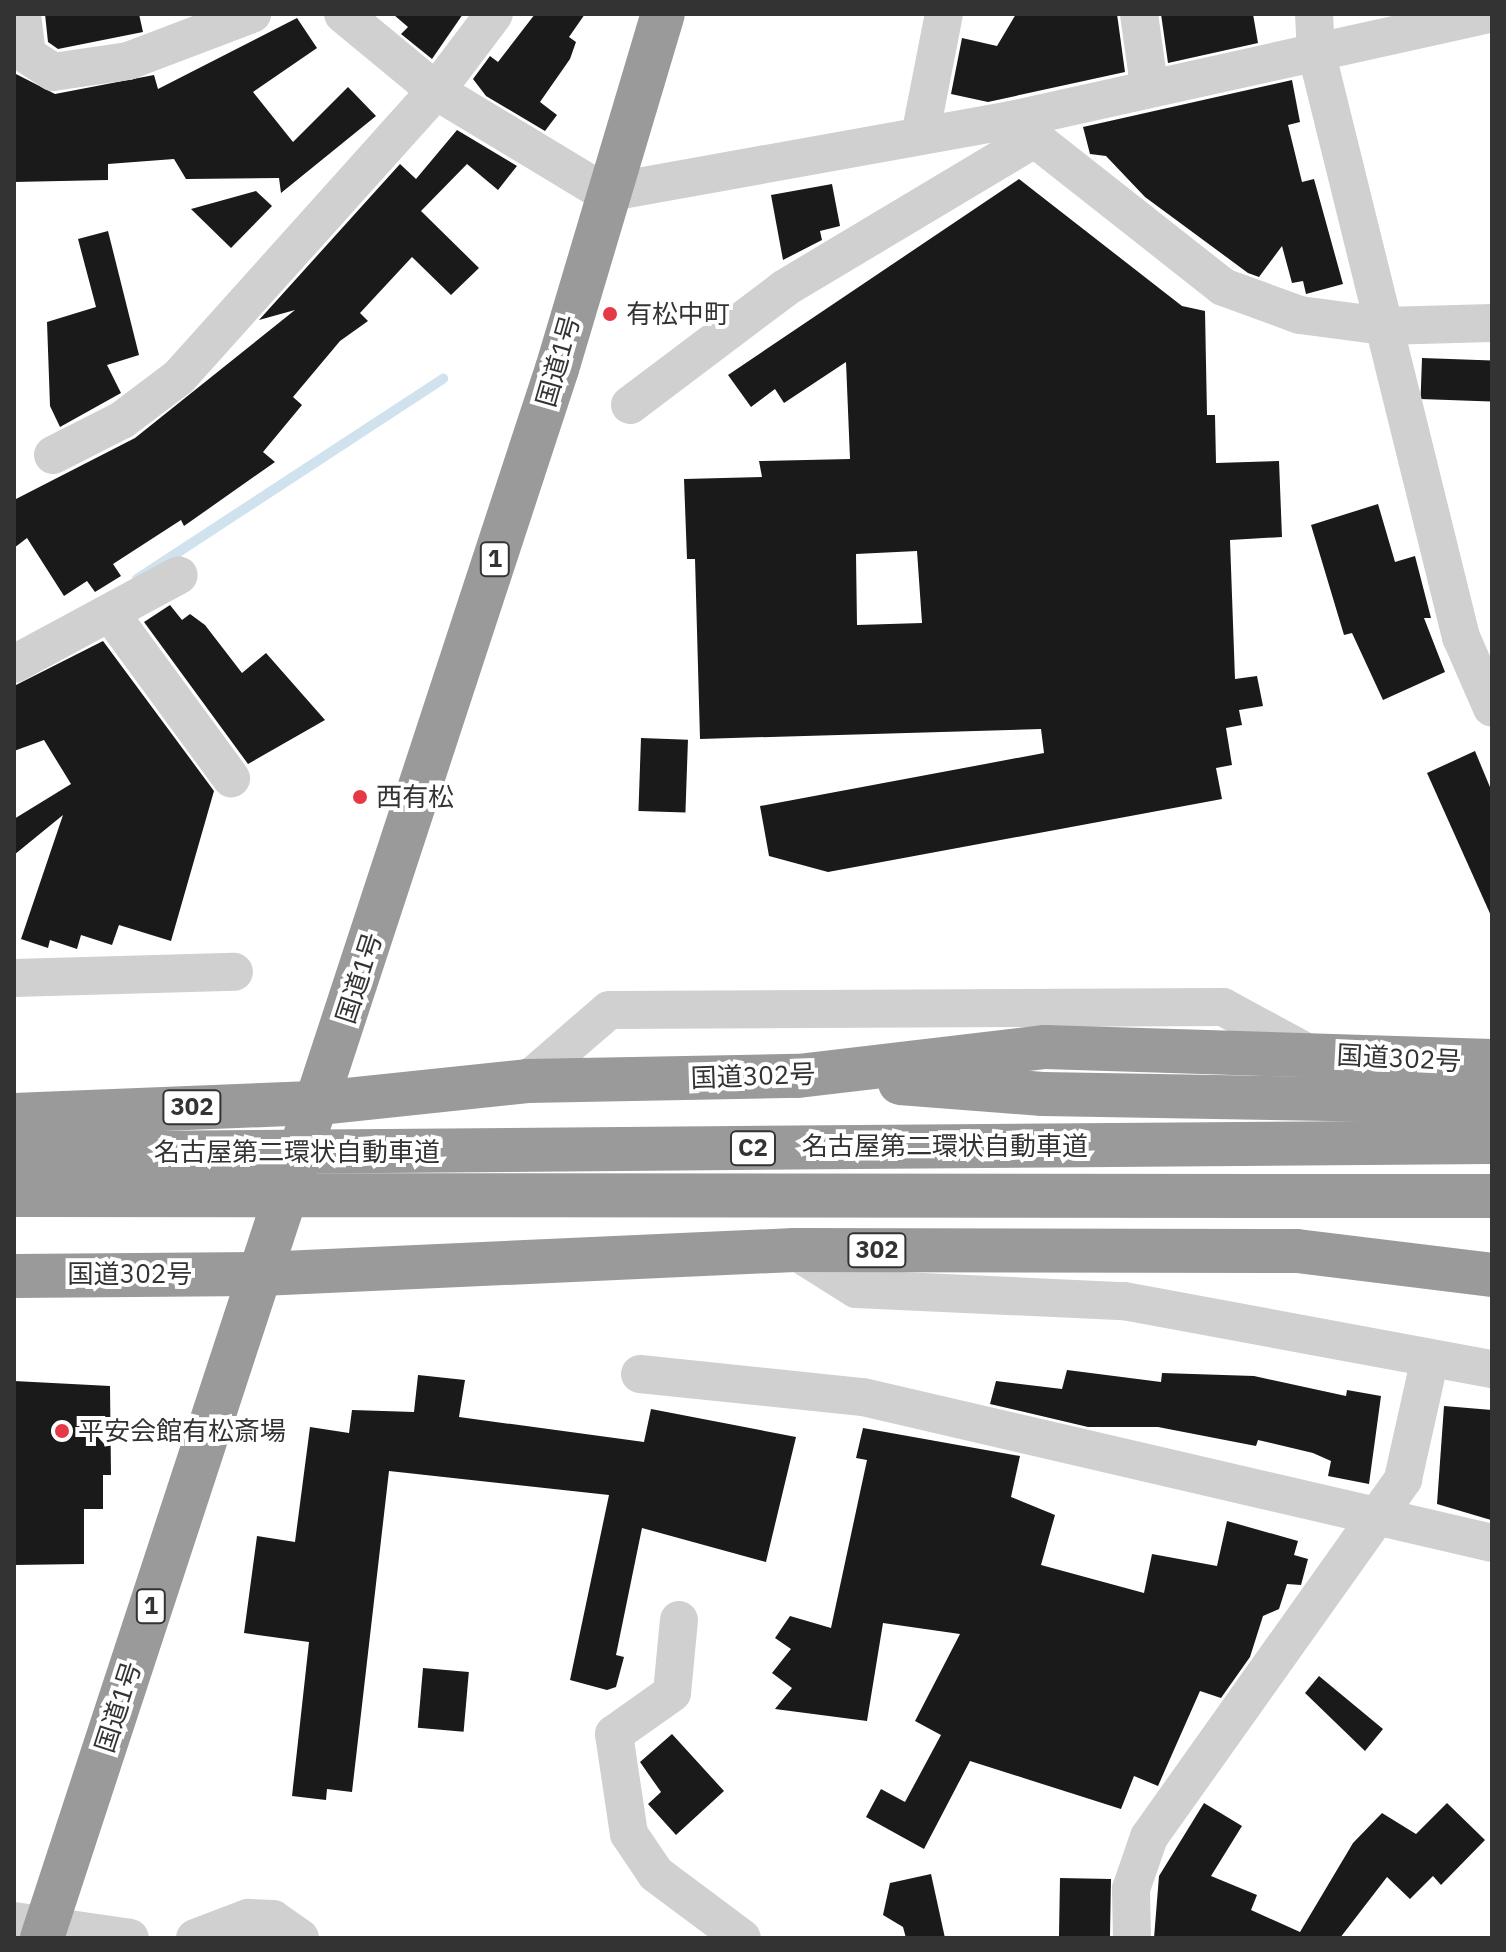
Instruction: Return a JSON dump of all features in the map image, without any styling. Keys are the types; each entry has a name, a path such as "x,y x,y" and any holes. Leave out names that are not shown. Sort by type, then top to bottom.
{"highway":[{"name":"国道1号","path":"40,1932 319,1103 557,369 605,193 663,14"},
{"name":"国道302号","path":"14,1115 319,1103 527,1081 798,1076 1045,1047 1492,1061"},
{"path":"798,1076 1043,1094 1492,1102"},
{"name":"名古屋第二環状自動車道","path":"14,1154 1492,1142"},
{"name":"名古屋第二環状自動車道","path":"14,1195 1492,1196"},
{"name":"国道302号","path":"20,1276 261,1274 794,1250 1297,1251 1492,1275"},
{"path":"1297,1251 1492,1253"}],"street":[{"path":"22,14 27,55 53,72 128,61 252,14"},
{"path":"343,14 436,91 605,193 920,136 1022,129 1223,287 1300,315 1383,326 1492,323"},
{"path":"53,455 122,420 179,377 436,91 494,14"},
{"path":"920,136 944,14"},
{"path":"1139,14 1149,85"},
{"path":"630,405 785,288 1022,129 1315,32 1489,14"},
{"path":"1315,32 1383,326 1477,638 1492,708"},
{"path":"14,664 113,617 179,575"},
{"path":"113,617 231,778"},
{"path":"14,978 234,972"},
{"path":"527,1081 609,1010 1223,1007 1308,1053"},
{"path":"794,1250 856,1289 1124,1301 1492,1369"},
{"path":"1132,1938 1131,1889 1149,1837 1403,1479 1430,1358"},
{"path":"640,1374 863,1397 1380,1514 1492,1543"},
{"path":"679,1620 672,1693 614,1734 629,1834 656,1874 742,1938"},
{"path":"195,1938 248,1918 273,1919 300,1938"},
{"path":"40,1932 130,1938"}],"building":[{"path":"45,14 139,14 143,32 58,49 48,42"},
{"path":"463,14 432,59 401,34 408,27 394,15"},
{"path":"535,14 585,14 569,37 576,42 570,59 540,102 557,115 545,131 486,96 473,79 490,56 498,62"},
{"path":"1016,14 1117,14 1125,72 988,102 951,94 962,38 997,46"},
{"path":"1161,14 1253,14 1258,43 1168,63"},
{"path":"297,18 317,48 253,92 293,142 348,87 376,116 281,193 279,178 186,179 174,159 108,164 108,180 14,182 14,73 55,94 154,75 158,89"},
{"path":"1292,80 1300,122 1288,125 1302,182 1314,179 1343,284 1306,294 1303,281 1292,283 1282,246 1259,277 1248,273 1145,197 1106,156 1090,154 1083,127"},
{"path":"457,130 517,166 498,190 467,164 421,211 479,268 451,295 412,257 360,313 368,321 340,341 293,397 302,405 263,452 275,462 184,526 181,520 113,564 121,576 95,592 87,581 64,596 27,538 14,548 14,500 135,438 295,310 259,320 400,164 416,179"},
{"path":"1019,179 1182,306 1205,311 1207,415 1215,415 1216,463 1279,461 1282,537 1230,540 1235,679 1257,676 1263,706 1239,710 1242,725 1226,728 1232,765 1216,768 1222,799 828,872 769,856 760,806 1044,753 1041,729 700,739 695,559 687,559 684,479 762,477 759,461 850,459 846,362 784,403 775,389 751,407 728,375","holes":["917,551 922,623 857,625 856,554"]},
{"path":"832,184 840,226 820,231 822,240 783,260 771,195"},
{"path":"256,191 272,206 231,248 191,209"},
{"path":"108,231 139,355 107,365 121,393 60,427 50,406 47,322 96,307 78,239"},
{"path":"1422,358 1492,360 1491,401 1421,399"},
{"path":"1378,504 1395,562 1415,556 1431,618 1424,618 1445,672 1383,700 1352,633 1344,635 1311,525"},
{"path":"170,605 182,620 190,614 205,625 242,673 266,653 325,720 248,764 144,622"},
{"path":"103,641 214,791 171,941 119,925 112,945 81,935 77,949 50,940 48,948 21,939 63,815 14,855 14,819 71,784 44,740 14,751 14,686"},
{"path":"641,738 688,740 685,813 638,811"},
{"path":"1475,751 1492,792 1492,918 1427,773"},
{"path":"1067,1370 1161,1382 1162,1373 1254,1376 1346,1396 1347,1390 1381,1396 1369,1484 1328,1476 1331,1461 1313,1453 1258,1440 1256,1446 1158,1427 1088,1427 990,1404 996,1381 1062,1389"},
{"path":"418,1375 465,1380 459,1417 644,1442 651,1409 796,1437 766,1562 642,1528 616,1655 624,1657 616,1687 607,1690 570,1680 609,1495 389,1471 352,1792 327,1789 326,1800 292,1796 309,1642 244,1633 257,1536 295,1542 310,1427 349,1433 352,1410 414,1412"},
{"name":"平安会館有松斎場","path":"14,1381 110,1386 111,1475 103,1475 103,1509 84,1509 84,1564 14,1565"},
{"path":"1444,1406 1492,1410 1491,1520 1437,1504"},
{"path":"863,1428 1020,1456 1011,1497 1055,1515 1041,1565 1144,1593 1152,1554 1217,1566 1227,1521 1298,1541 1294,1555 1308,1559 1301,1585 1287,1584 1279,1609 1263,1616 1250,1657 1221,1698 1200,1691 1158,1786 1134,1776 1121,1809 970,1761 924,1849 866,1817 881,1789 905,1802 941,1735 915,1721 960,1634 883,1623 867,1721 775,1709 792,1688 772,1673 791,1649 775,1638 790,1616 831,1628 867,1460 856,1458"},
{"path":"423,1668 469,1672 464,1732 418,1728"},
{"path":"1319,1676 1383,1729 1365,1751 1305,1693"},
{"path":"672,1734 724,1791 676,1835 648,1804 661,1792 640,1762"},
{"path":"1204,1803 1242,1826 1211,1876 1257,1895 1251,1910 1300,1932 1353,1843 1382,1813 1416,1834 1447,1803 1485,1840 1441,1885 1433,1876 1410,1899 1387,1877 1340,1938 1154,1938 1159,1876"},
{"path":"931,1874 945,1938 906,1938 903,1927 883,1915 890,1883"},
{"path":"1060,1878 1111,1879 1110,1938 1059,1938"}],"waterway":[{"path":"137,579 443,379"}],"place":[{"name":"有松中町","path":"610,314"},
{"name":"西有松","path":"360,797"},
{"name":"平安会館有松斎場","path":"62,1431"}]}
